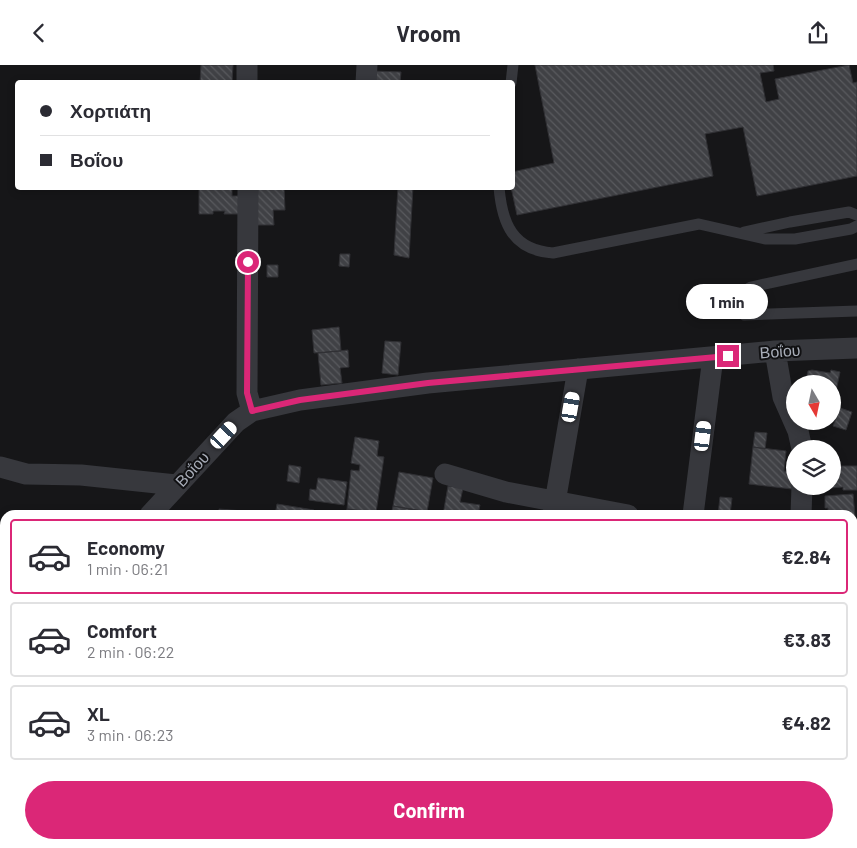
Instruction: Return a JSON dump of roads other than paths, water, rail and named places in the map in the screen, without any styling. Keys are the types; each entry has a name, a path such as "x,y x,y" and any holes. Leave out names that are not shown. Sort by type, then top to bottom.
{"street":[{"path":"247,65 248,80"},
{"path":"366,80 367,65"},
{"path":"248,190 247,393 252,411"},
{"name":"Βοΐου","path":"154,510 236,422 252,411 300,400 428,383 775,351 857,348"},
{"path":"775,351 783,397 800,440"},
{"path":"694,510 713,357"},
{"path":"554,508 578,369"},
{"path":"0,467 26,474 81,475 176,485"},
{"path":"446,474 554,508 575,510"},
{"path":"801,510 802,495"}],"lane":[{"path":"511,80 513,65"},
{"path":"499,190 501,209 507,225 520,242 541,252 553,253 699,224 765,239 795,239 851,229 857,226"},
{"path":"742,233 790,222 849,212 857,215"},
{"path":"857,264 751,287 741,293 736,299 739,311 744,315 857,311"}]}
